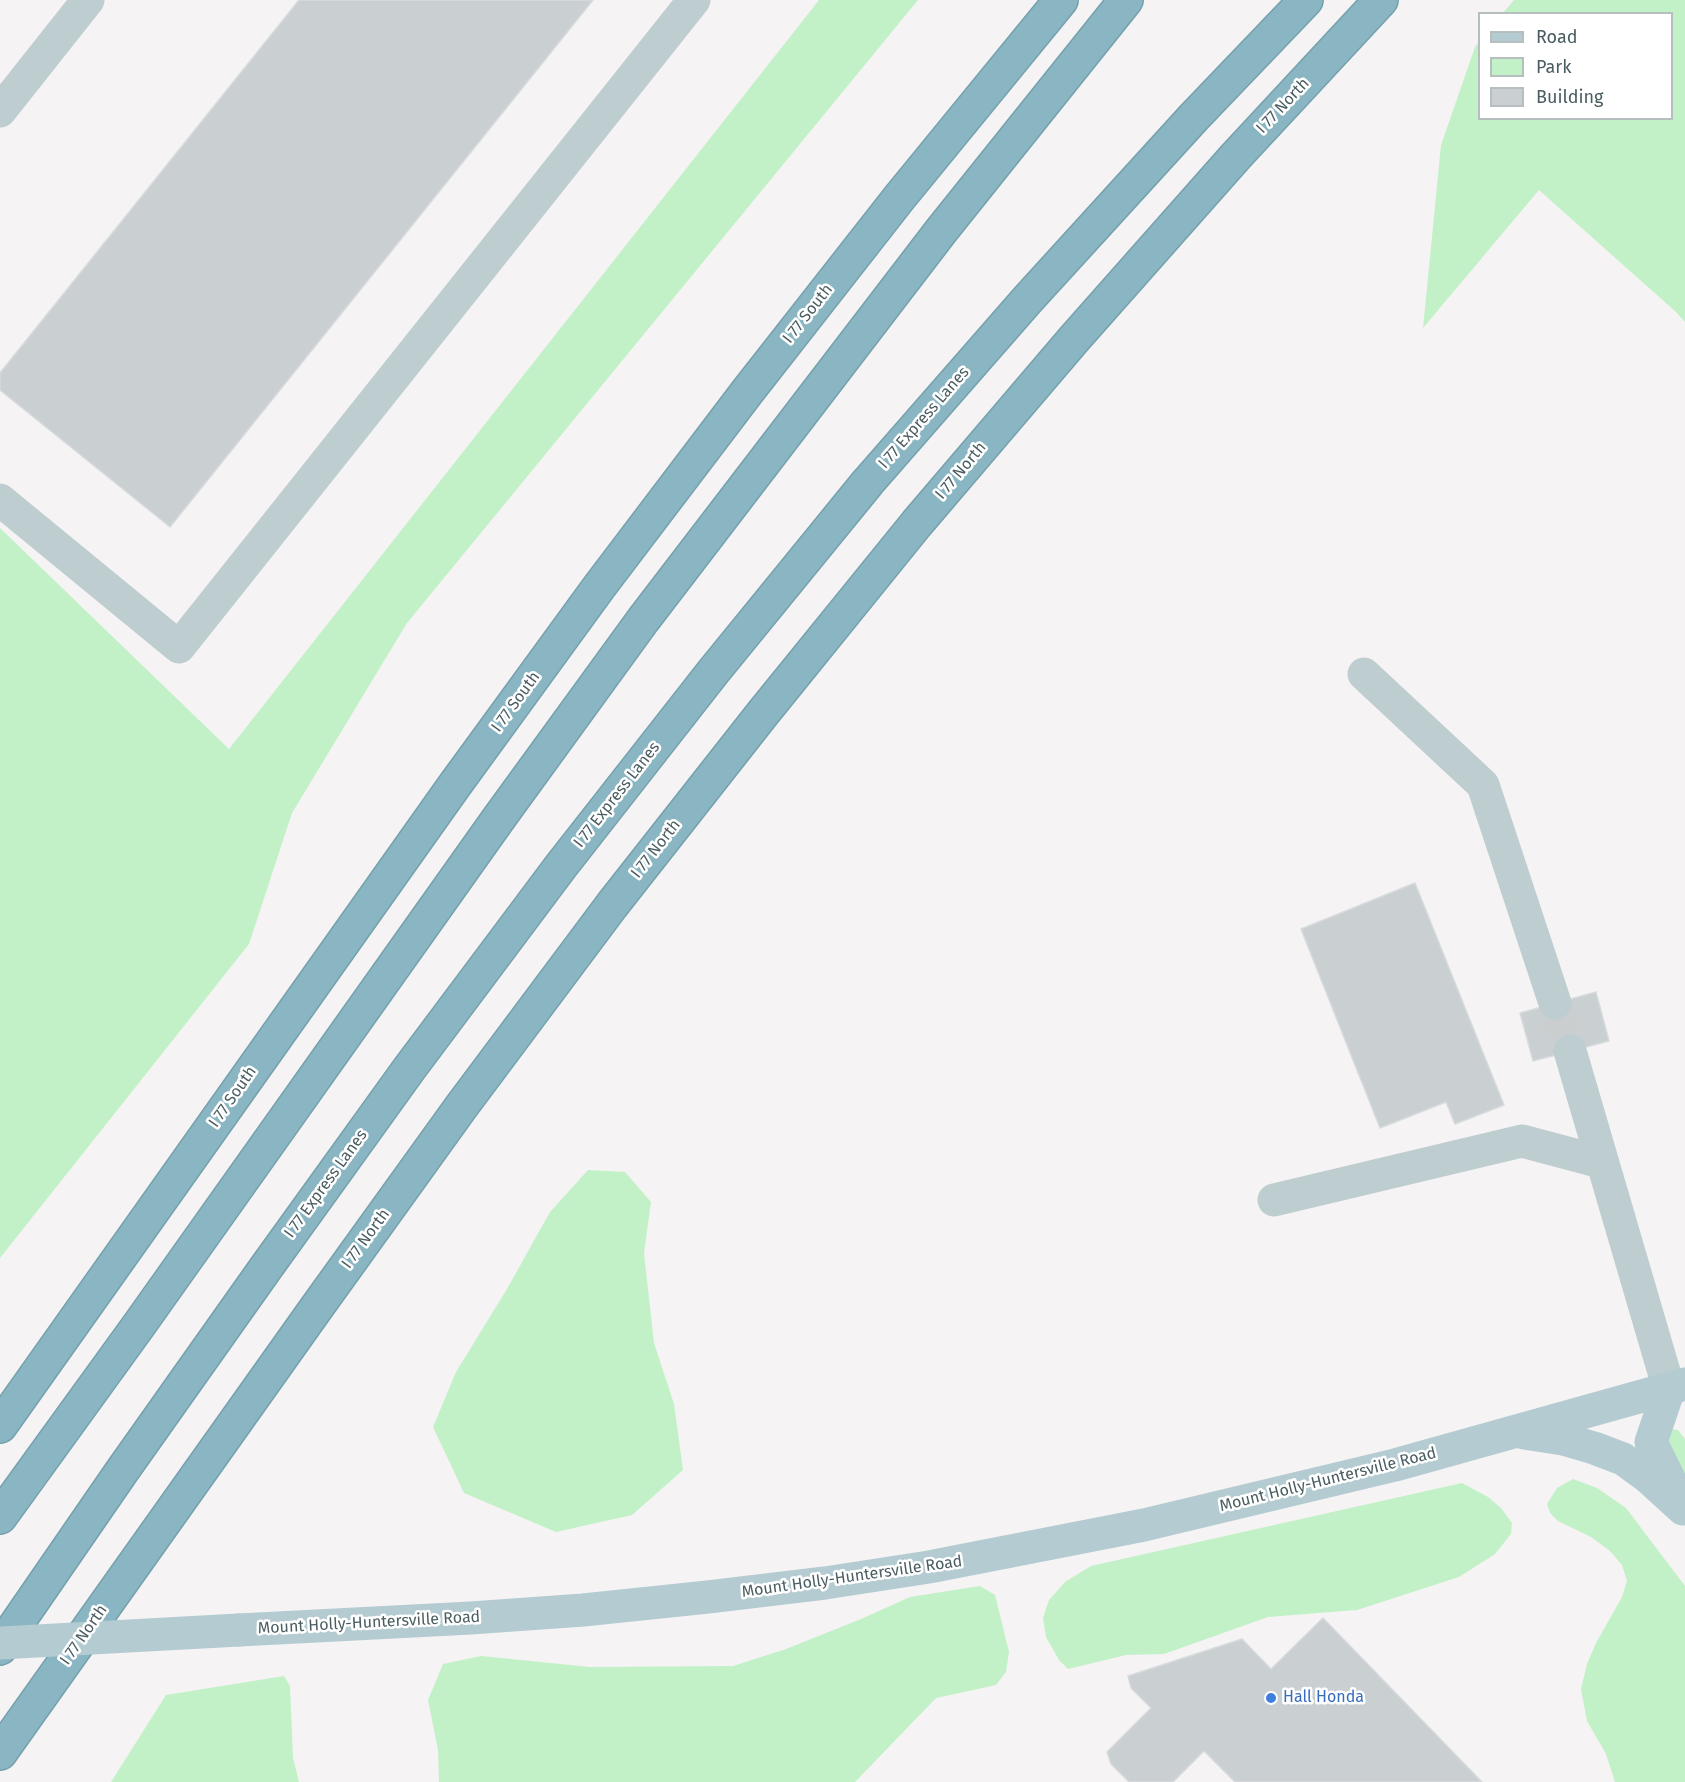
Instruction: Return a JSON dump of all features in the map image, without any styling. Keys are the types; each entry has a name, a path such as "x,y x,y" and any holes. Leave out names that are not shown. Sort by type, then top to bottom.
{"highway":[{"name":"I 77 South","path":"0,1426 454,786 599,586 747,392 1061,0"},
{"path":"0,1517 643,620 940,231 1126,0"},
{"name":"I 77 Express Lanes","path":"0,1648 170,1403 410,1069 561,866 713,672 868,482 1028,299 1194,117 1306,0"},
{"name":"I 77 North","path":"0,1753 461,1107 612,905 763,712 917,523 1074,339 1236,156 1381,0"}],"main road":[{"name":"Mount Holly-Huntersville Road","path":"0,1643 583,1610 708,1598 825,1583 941,1564 1144,1525 1395,1465 1515,1431 1680,1394"},
{"path":"1680,1394 1652,1442 1684,1510"},
{"path":"1515,1431 1563,1439 1623,1459 1649,1478 1684,1510"}],"lane":[{"path":"0,111 88,0"},
{"path":"0,500 179,647 694,0"},
{"path":"1364,674 1484,785 1555,1003"},
{"path":"1570,1052 1601,1162 1680,1394"},
{"path":"1274,1200 1522,1141 1601,1162"}],"green space":[{"path":"819,0 918,0 407,623 292,813 249,944 0,1258 0,528 229,749"},
{"path":"1514,0 1685,0 1685,322 1539,190 1423,328 1441,145 1478,43 1478,120 1673,120 1673,12 1504,12"},
{"path":"588,1170 625,1172 651,1202 644,1253 654,1343 674,1404 683,1470 632,1515 556,1532 464,1493 433,1427 456,1372 507,1289 550,1212"},
{"path":"1671,1429 1678,1430 1685,1439 1685,1492 1666,1455"},
{"path":"1573,1479 1597,1488 1626,1508 1685,1586 1685,1782 1615,1782 1606,1754 1587,1721 1581,1689 1587,1664 1622,1597 1627,1581 1622,1565 1610,1551 1591,1537 1558,1521 1550,1513 1547,1504 1557,1488"},
{"path":"1462,1483 1488,1497 1501,1508 1512,1523 1511,1534 1495,1554 1459,1577 1357,1610 1268,1617 1164,1654 1126,1655 1068,1669 1059,1660 1046,1637 1043,1618 1049,1600 1065,1582 1091,1566"},
{"path":"980,1586 995,1595 1009,1652 1006,1672 996,1685 936,1698 855,1782 439,1782 438,1750 428,1700 443,1664 481,1656 590,1667 733,1666 786,1649 910,1597"},
{"path":"284,1676 290,1686 293,1758 299,1782 111,1782 166,1695"}],"building":[{"path":"299,0 593,0 170,527 0,390 0,373"},
{"path":"1415,883 1504,1105 1455,1124 1446,1102 1380,1128 1301,929"},
{"path":"1596,992 1609,1041 1533,1061 1520,1013"},
{"name":"Hall Honda","path":"1323,1618 1482,1782 1235,1782 1204,1751 1173,1782 1129,1782 1111,1764 1107,1752 1151,1708 1131,1688 1128,1676 1242,1639 1271,1669"}],"tunnel":[{"path":"1555,1003 1570,1051"}],"place":[{"name":"Hall Honda","path":"1271,1698"}]}
